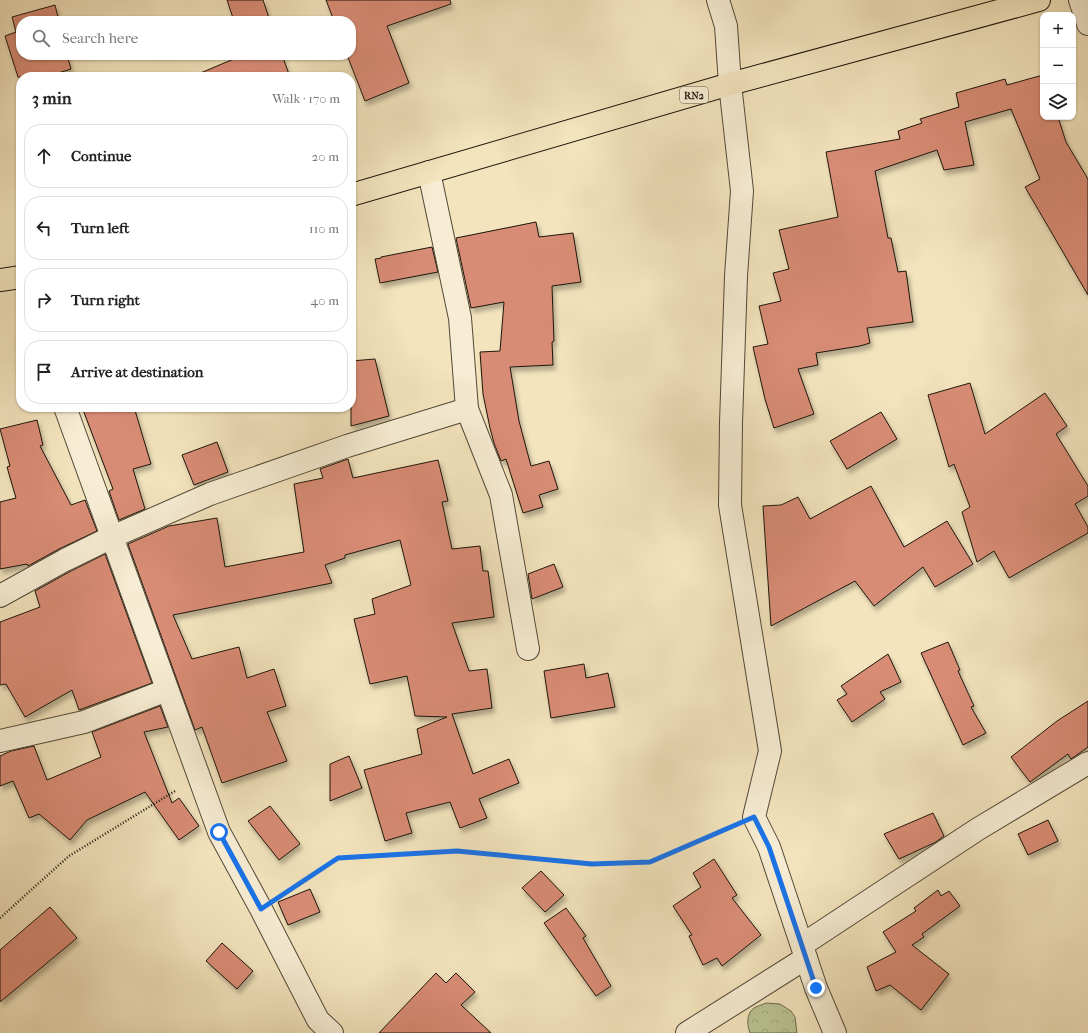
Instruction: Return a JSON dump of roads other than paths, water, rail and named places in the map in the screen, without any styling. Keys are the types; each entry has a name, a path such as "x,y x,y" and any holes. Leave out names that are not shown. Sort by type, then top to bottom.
{"highway":[{"name":"RN2","path":"356,194 730,84 1039,0"},
{"path":"0,280 16,278"}],"street":[{"path":"718,0 726,26 730,84 742,191 736,276 731,416 730,505 770,751 754,817 769,847 816,988 835,1033"},
{"path":"1080,0 1088,24"},
{"path":"429,172 460,318 467,409 501,495 528,649"},
{"path":"0,596 65,560 112,537 210,494 347,446 467,409"},
{"path":"67,412 219,832 261,909 318,1020 332,1033"},
{"path":"0,741 84,722 167,690"},
{"path":"687,1033 978,829 1088,763"}]}
